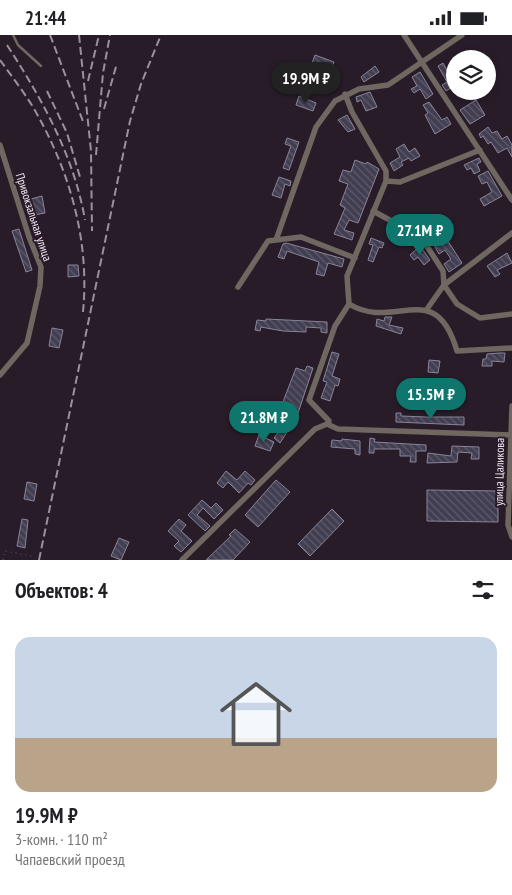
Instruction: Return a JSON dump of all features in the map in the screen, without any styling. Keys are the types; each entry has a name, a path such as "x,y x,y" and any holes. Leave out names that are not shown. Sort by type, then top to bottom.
{"street":[{"path":"404,35 512,200"},
{"path":"276,240 316,127 335,101 359,89 388,85 462,35"},
{"path":"327,425 329,421 309,400 335,326 349,303 347,276 372,211 386,181 386,171 352,112 346,94"},
{"name":"Привокзальная улица","path":"0,145 29,237 42,267 40,286 26,343 0,375"},
{"path":"386,181 400,182 480,149"},
{"path":"372,211 421,237 442,271 444,285 457,305 480,318 512,314"},
{"path":"427,309 444,285 512,233"},
{"path":"238,287 268,241 301,237 355,257"},
{"path":"349,303 375,313 427,309 435,313 450,331 457,351 512,348"},
{"name":"улица Цаликова","path":"512,406 508,525 512,537"},
{"path":"182,560 315,429 327,425 338,429 511,435"}],"lane":[{"path":"13,35 18,45 41,65"}],"path":[{"path":"3,560 5,551 31,556 30,560"}],"building":[{"path":"315,55 334,62 331,70 312,63"},
{"path":"443,63 446,68 446,80 438,66"},
{"path":"375,66 379,72 364,82 361,77"},
{"path":"420,72 433,94 426,99 420,89 414,93 411,89 417,86 412,77"},
{"path":"446,83 446,91 442,85"},
{"path":"370,92 377,107 366,111 361,100 357,102 356,97"},
{"path":"299,96 316,103 313,111 296,105"},
{"path":"476,100 485,115 470,124 460,110"},
{"path":"429,102 442,120 447,117 451,124 435,134 425,115 428,113 423,105"},
{"path":"347,115 355,129 348,132 338,120"},
{"path":"488,127 492,133 497,131 502,139 507,136 512,145 512,157 507,148 498,153 491,142 488,144 483,136 481,138 479,134"},
{"path":"287,138 299,142 289,170 283,168 291,146 285,144"},
{"path":"404,144 409,152 415,148 420,156 411,161 409,158 401,162 403,165 394,171 390,163 400,157 396,149"},
{"path":"479,158 481,162 477,164 480,171 474,174 471,168 467,170 464,165"},
{"path":"355,160 366,164 367,162 379,169 358,223 349,220 344,230 354,233 352,240 334,234 345,208 340,205 348,184 339,181 343,170 351,172"},
{"path":"488,171 502,196 484,206 480,199 492,192 487,182 482,184 478,176"},
{"path":"279,177 291,181 290,186 285,184 281,198 272,195"},
{"path":"42,196 45,213 34,215 31,199"},
{"path":"428,218 435,229 437,227 440,231 450,225 453,230 444,235 462,263 449,272 444,264 451,259 445,250 439,254 421,222"},
{"path":"19,229 32,270 26,272 12,231"},
{"path":"371,238 384,243 382,248 379,247 373,262 368,260 373,245 369,244"},
{"path":"286,243 344,259 342,267 328,263 324,276 316,274 319,262 287,251 284,259 278,257 283,244"},
{"path":"420,246 430,260 424,265 418,257 414,260 410,255"},
{"path":"507,253 512,263 497,270 500,274 495,277 487,266"},
{"path":"68,265 78,265 79,276 68,277"},
{"path":"385,317 392,317 389,325 403,328 401,334 376,326 377,319 384,321"},
{"path":"266,319 327,322 327,333 321,332 321,328 306,327 306,332 283,331 261,327 260,331 255,330 257,320 266,321"},
{"path":"52,328 63,330 59,348 49,346"},
{"path":"332,352 339,354 332,376 340,379 338,386 335,385 330,401 321,398 327,382 323,381"},
{"path":"505,353 504,362 492,361 492,366 482,366 483,359 486,359 487,354"},
{"path":"429,360 440,361 438,373 428,372"},
{"path":"307,366 313,368 297,416 280,443 274,438 288,419 272,414 273,411 263,408 265,402 281,407 296,368 305,371"},
{"path":"396,413 401,413 401,416 464,417 464,425 396,422"},
{"path":"259,435 274,442 270,451 255,446"},
{"path":"370,438 375,439 374,442 426,445 426,451 416,451 416,462 410,462 411,456 400,456 400,449 374,449 374,453 369,453"},
{"path":"342,439 360,441 360,455 355,454 355,449 331,447 332,440 342,441"},
{"path":"452,446 479,447 479,459 471,459 472,453 458,452 457,462 427,463 428,453 451,456"},
{"path":"226,471 237,480 245,471 255,480 251,485 248,483 239,493 228,482 223,488 217,483"},
{"path":"276,480 290,492 258,527 245,515"},
{"path":"27,482 37,484 34,501 24,499"},
{"path":"427,490 498,491 498,522 427,521"},
{"path":"202,500 211,508 216,503 223,510 214,519 203,508 197,515 210,526 205,531 188,515"},
{"path":"332,509 344,521 310,556 298,544"},
{"path":"22,519 28,520 25,548 17,546"},
{"path":"179,519 186,525 181,531 192,541 181,552 174,546 179,541 168,531"},
{"path":"235,529 250,542 233,560 206,560 231,536 229,535"},
{"path":"119,538 129,542 121,560 111,556"}],"railway":[{"path":"50,35 84,124"},
{"path":"79,35 91,151 92,231"},
{"path":"88,81 99,35"},
{"path":"96,155 103,73 110,35"},
{"path":"39,560 130,121 141,84 161,35"},
{"path":"7,45 44,107 65,151 80,196 85,220"},
{"path":"0,60 33,107 57,155 66,180 80,231 83,258 83,312"},
{"path":"104,109 117,63"},
{"path":"47,91 67,133 80,177"}]}
